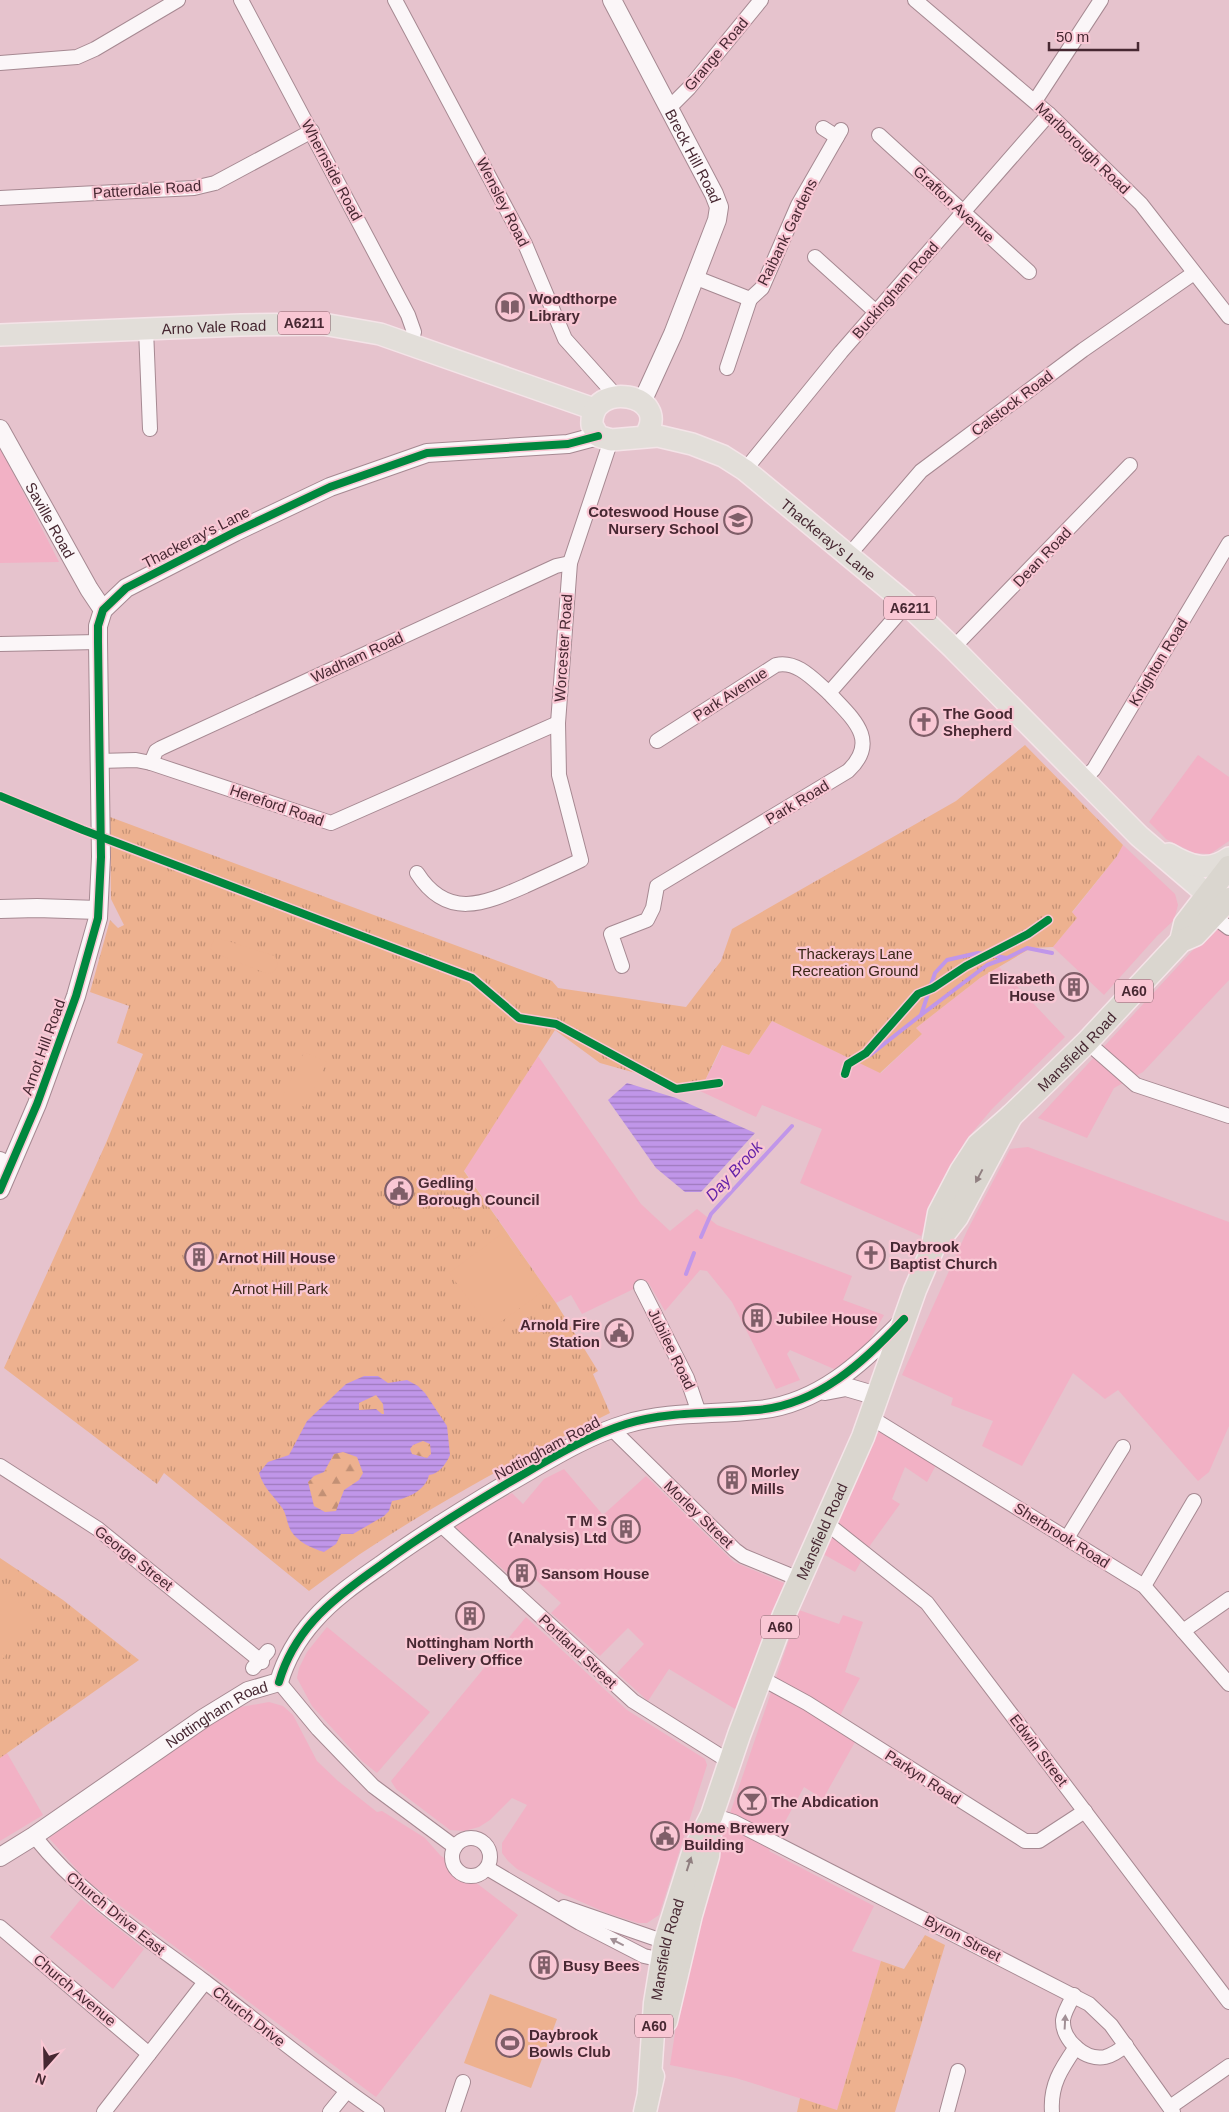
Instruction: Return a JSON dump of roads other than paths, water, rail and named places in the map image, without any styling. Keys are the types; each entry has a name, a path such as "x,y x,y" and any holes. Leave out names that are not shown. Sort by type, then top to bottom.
{"highway":[{"name":"Mansfield Road","path":"647,2102 670,1950 693,1853 712,1815 760,1678 799,1579 870,1417 904,1320 933,1248 957,1217 1011,1116 1087,1042 1181,941 1195,935 1212,910 1229,867"},
{"name":"Mansfield Road","path":"1212,910 1229,899"}],"main road":[{"name":"Arno Vale Road","path":"0,335 323,324 380,334 411,343 594,409"},
{"path":"604,438 592,425 594,409 603,400 617,397 628,397 642,402 650,412 651,427 645,436"},
{"name":"Thackeray's Lane","path":"604,438 658,436 692,444 723,456 745,470 849,555 953,648 1139,836 1185,894 1212,910"},
{"name":"Thackeray's Lane","path":"1139,836 1192,865 1216,866 1229,858"}],"street":[{"path":"0,63 76,58 95,49 178,0"},
{"name":"Whernside Road","path":"241,0 408,315 414,332 411,343"},
{"name":"Wensley Road","path":"395,0 525,244 565,339 617,397"},
{"name":"Breck Hill Road","path":"612,0 670,107 714,194 718,207 717,220 669,342 642,402"},
{"name":"Grange Road","path":"670,107 689,88 760,0"},
{"name":"Marlborough Road","path":"915,0 1049,114 1141,204 1229,317"},
{"path":"1035,102 1101,0"},
{"name":"Buckingham Road","path":"745,470 876,312 1049,114"},
{"name":"Raibank Gardens","path":"727,368 750,299 762,288 798,205 839,133 823,128"},
{"name":"Patterdale Road","path":"0,198 194,188 215,183 312,131"},
{"name":"Grafton Avenue","path":"879,136 964,210 988,236 1030,272"},
{"path":"815,256 876,312"},
{"name":"Calstock Road","path":"849,555 921,471 1083,350 1194,273"},
{"name":"Raibank Gardens","path":"694,278 750,299"},
{"path":"146,329 150,429"},
{"name":"Saville Road","path":"0,429 89,589 103,610"},
{"name":"Worcester Road","path":"417,873 424,884 436,894 458,903 480,904 581,860 559,775 558,724 570,563 604,438"},
{"name":"Thackeray's Lane","path":"103,610 126,588 235,532 330,487 376,471 427,454 568,444 604,438"},
{"name":"Dean Road","path":"953,648 1130,465"},
{"name":"Knighton Road","path":"1083,780 1094,769 1229,543"},
{"name":"Wadham Road","path":"151,763 156,751 161,748 556,566 570,563"},
{"path":"828,693 906,604"},
{"path":"0,909 98,910 101,857 98,626 103,610"},
{"path":"0,644 98,642"},
{"name":"Park Avenue","path":"659,737 776,664 786,664 798,668 828,693"},
{"name":"Park Road","path":"622,966 611,934 647,920 653,908 657,886 855,765 862,750 861,732 856,722 828,693"},
{"name":"Hereford Road","path":"99,761 136,760 151,763 331,823 558,724"},
{"name":"Arnot Hill Road","path":"0,1190 6,1162 76,996 91,945 98,910"},
{"path":"1087,1042 1136,1085 1229,1116"},
{"name":"Jubilee Road","path":"641,1287 687,1378 699,1413"},
{"name":"Nottingham Road","path":"0,1857 34,1836 204,1718 248,1691 279,1682 284,1663 295,1644 315,1618 368,1574 439,1523 553,1457 612,1429 644,1420 699,1413 752,1411 783,1406 817,1392 872,1354 904,1320"},
{"name":"Nottingham Road","path":"817,1392 846,1387 877,1396"},
{"name":"Sherbrook Road","path":"870,1417 1144,1586 1229,1684"},
{"name":"Morley Street","path":"612,1429 735,1550 743,1556 799,1579"},
{"path":"1067,1538 1123,1447"},
{"name":"George Street","path":"0,1466 98,1529 261,1660"},
{"path":"1144,1586 1194,1501"},
{"name":"Edwin Street","path":"825,1522 927,1603 1229,2002"},
{"name":"Portland Street","path":"439,1523 633,1701 722,1757 731,1760"},
{"path":"1183,1632 1229,1599"},
{"name":"Parkyn Road","path":"760,1678 807,1703 1025,1841 1039,1841 1085,1811"},
{"path":"279,1682 318,1729 358,1771 408,1813 455,1847"},
{"name":"Byron Street","path":"712,1815 734,1822 1074,1995 1102,2015 1126,2045 1171,2110"},
{"name":"Church Drive East","path":"34,1836 64,1871 92,1897 205,1982"},
{"path":"465,1838 484,1842 491,1857 487,1868 477,1875 471,1876 460,1872 453,1863 455,1847 465,1838"},
{"path":"487,1868 580,1923 644,1956 670,1950"},
{"path":"539,1898 670,1950"},
{"name":"Church Avenue","path":"0,1927 149,2054"},
{"name":"Church Drive","path":"104,2112 205,1982 377,2112"},
{"path":"1074,1995 1063,2019 1064,2030 1076,2048 1086,2054 1104,2058 1126,2045"},
{"path":"1052,2112 1054,2082 1059,2071 1076,2048"},
{"path":"1171,2110 1229,2066"},
{"path":"947,2112 956,2076 969,2084"},
{"path":"453,2112 463,2082"},
{"path":"330,2112 347,2091"}],"waterway":[{"name":"Day Brook","path":"870,1055 921,1015 935,973 947,960 978,953 1007,958 1027,948 1052,953"},
{"name":"Day Brook","path":"921,1015 987,965 1006,958"},
{"name":"Day Brook","path":"701,1237 711,1214 792,1126"},
{"name":"Day Brook","path":"686,1274 694,1253"}],"place":[{"name":"Woodthorpe Library","path":"510,307"},
{"name":"Coteswood House Nursery School","path":"738,520"},
{"name":"The Good Shepherd","path":"924,722"},
{"name":"Elizabeth House","path":"1074,987"},
{"name":"Gedling Borough Council","path":"399,1191"},
{"name":"Daybrook Baptist Church","path":"871,1255"},
{"name":"Arnot Hill House","path":"199,1257"},
{"name":"Jubilee House","path":"757,1318"},
{"name":"Arnold Fire Station","path":"619,1333"},
{"name":"Morley Mills","path":"732,1480"},
{"name":"T M S (Analysis) Ltd","path":"626,1529"},
{"name":"Sansom House","path":"522,1573"},
{"name":"Nottingham North Delivery Office","path":"470,1616"},
{"name":"The Abdication","path":"752,1801"},
{"name":"Home Brewery Building","path":"665,1836"},
{"name":"Busy Bees","path":"544,1965"},
{"name":"Daybrook Bowls Club","path":"510,2043"}],"park label":[{"name":"Thackerays Lane Recreation Ground","path":"855,962"},
{"name":"Arnot Hill Park","path":"280,1288"}]}
